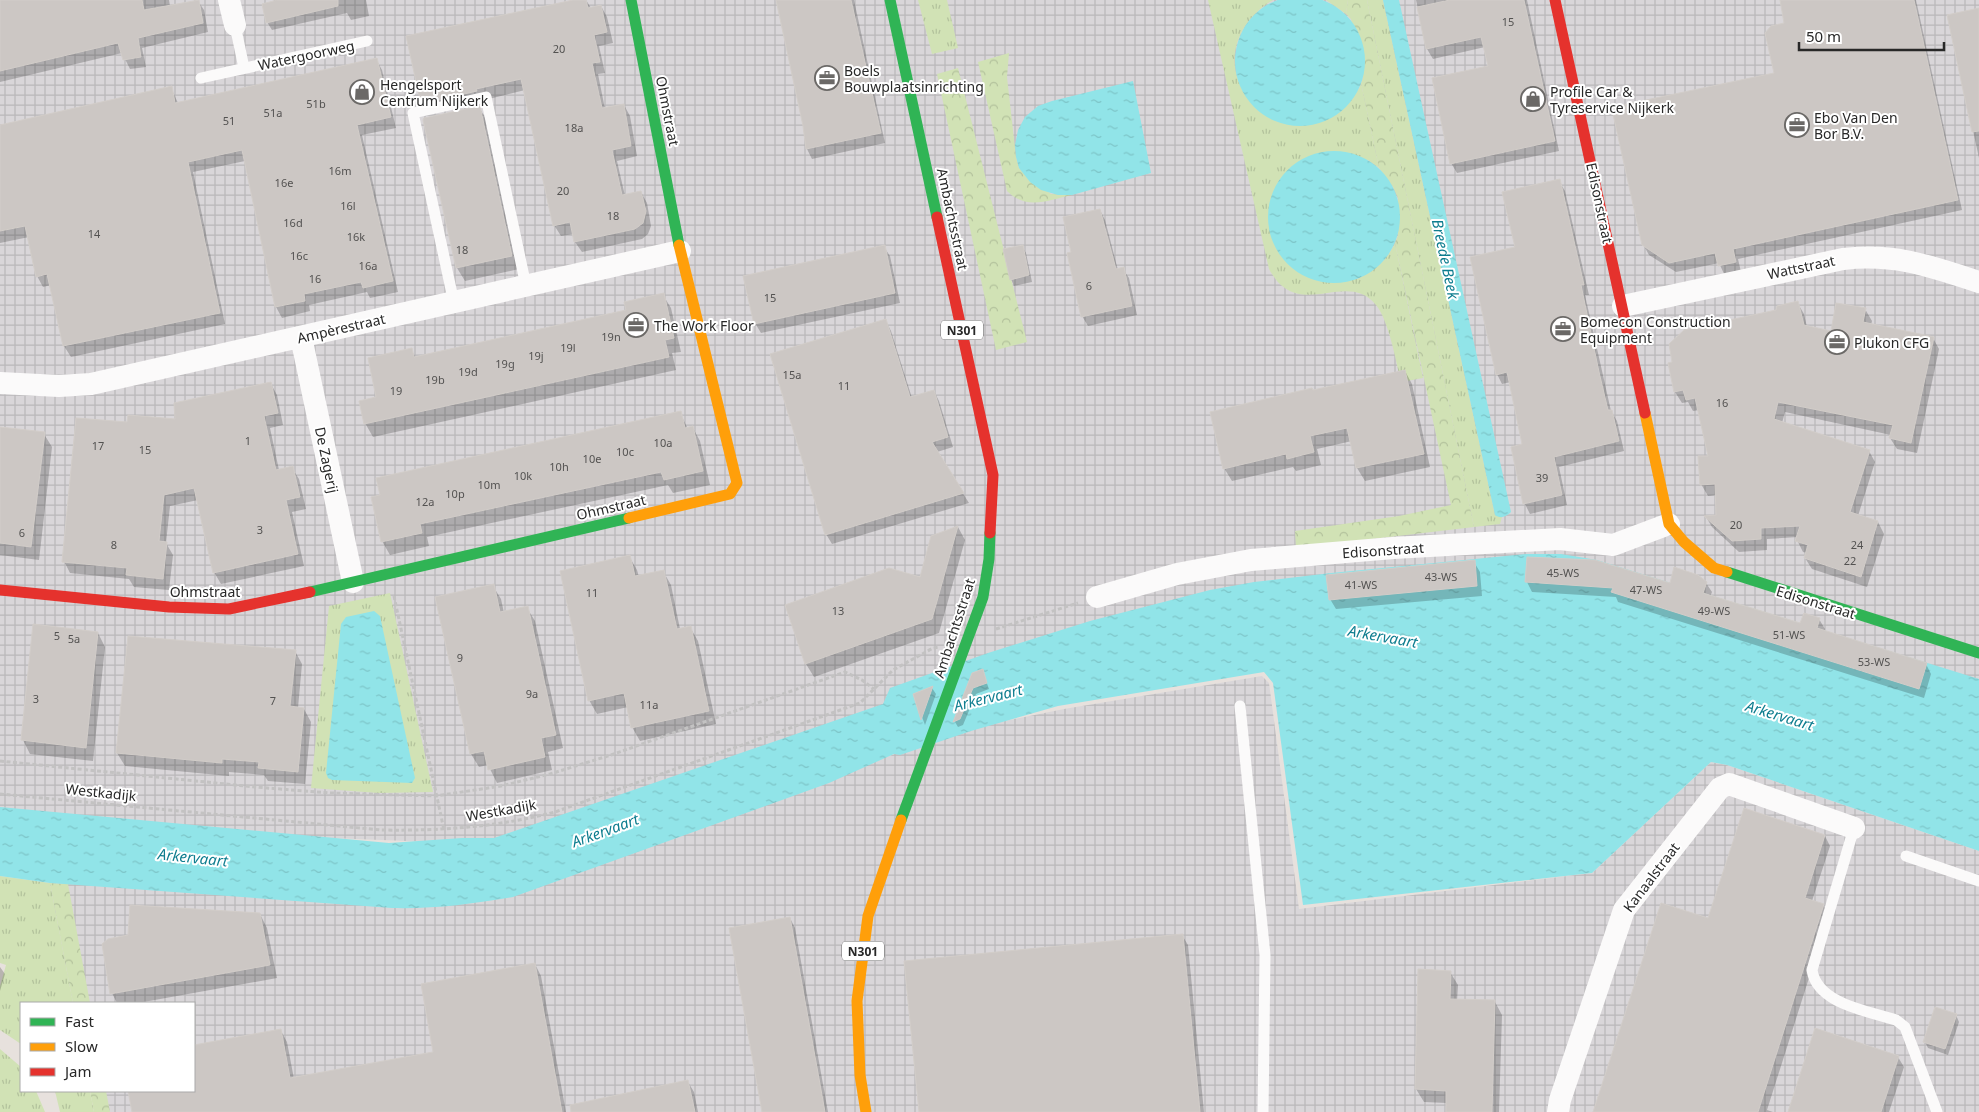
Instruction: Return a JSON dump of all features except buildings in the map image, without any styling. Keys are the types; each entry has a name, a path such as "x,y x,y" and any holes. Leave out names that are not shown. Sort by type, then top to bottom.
{"street":[{"name":"Watergoorweg","path":"229,0 235,25"},
{"name":"Ohmstraat","path":"0,590 169,607 229,609 389,575 730,494 737,483 680,251 631,0"},
{"name":"Ambachtsstraat","path":"866,1112 860,1075 857,1001 868,916 982,597 989,559 994,475 890,0"},
{"name":"Edisonstraat","path":"1555,0 1669,524 1684,542 1714,568 1979,653"},
{"name":"Ampèrestraat","path":"0,382 59,386 91,384 680,251"},
{"name":"Wattstraat","path":"1623,306 1843,259 1872,256 1916,263 1979,282"},
{"name":"De Zagerij","path":"301,337 353,582"},
{"name":"Edisonstraat","path":"1097,596 1177,574 1251,560 1393,548 1560,539 1614,545 1669,524"},
{"name":"Kanaalstraat","path":"1558,1112 1560,1100 1624,910 1720,788 1729,784 1854,828"}],"lane":[{"name":"Watergoorweg","path":"235,25 244,68"},
{"name":"Watergoorweg","path":"201,78 367,41"},
{"path":"454,303 413,113 486,97 526,286"},
{"path":"1240,706 1265,955 1263,1112"},
{"path":"1854,828 1812,970 1813,977 1818,987 1830,997 1896,1020 1905,1027 1937,1112"},
{"path":"1906,856 1979,881"}],"path":[{"path":"389,575 444,830"},
{"name":"Westkadijk","path":"0,794 381,830 444,830 490,826 525,820 555,812 860,704 893,670 934,648 950,646 1097,596"},
{"path":"0,761 255,787 436,796 501,786 550,774 611,755 845,672 862,680 874,690"}],"shaded area":[{"name":"Arkervaart","path":"0,0 1979,0 1979,716 1517,573 956,731 1064,709 1262,676 1269,683 1299,909 1592,873 1711,762 1727,765 1979,851 1979,1112 95,1112 91,1092 195,1092 195,1002 73,1002 48,877 437,897 844,773 924,743 888,717 509,845 99,829 0,817"}],"green space":[{"path":"918,0 947,0 958,48 932,54"},
{"path":"1208,0 1273,0 1249,21 1241,33 1236,46 1235,60 1236,75 1242,89 1264,114 1271,118 1294,125 1310,124 1327,114 1359,89 1361,83 1379,168 1368,160 1277,249 1293,268 1357,279 1379,264 1388,255 1395,243 1423,378 1401,382 1385,321 1376,305 1364,295 1351,292 1308,295 1294,293 1281,285 1269,269"},
{"path":"1326,0 1348,0 1346,14"},
{"path":"1348,0 1367,0 1474,527 1296,548 1295,531 1399,516 1451,505 1395,243 1398,235 1398,198 1393,187 1379,168 1361,83 1363,77 1351,19 1346,14"},
{"path":"1367,0 1383,0 1495,515 1502,517 1500,524 1474,527"},
{"path":"1009,53 1007,77 1016,157 1019,168 1051,194 1072,195 1046,201 1030,202 1022,201 1007,191 978,62"},
{"path":"958,68 1027,342 996,350 937,74"},
{"path":"390,593 433,792 378,793 311,788 329,606"},
{"path":"0,876 50,883 73,1002 20,1002 20,1043 0,1030 0,986 6,965 0,963"},
{"path":"50,883 68,884 90,1002 73,1002"},
{"path":"0,1049 20,1066 20,1092 36,1092 45,1112 0,1112"},
{"path":"55,1092 90,1092 94,1112 60,1112"},
{"path":"90,1092 106,1092 110,1112 94,1112"}],"water":[{"path":"1283,-1 1317,-1 1325,1 1346,15 1360,36 1365,61 1360,86 1346,107 1325,121 1300,126 1275,121 1254,107 1240,86 1235,61 1240,36 1254,15 1275,1"},
{"name":"Breede Beek","path":"1383,0 1399,0 1511,512 1503,517 1495,515"},
{"path":"1133,81 1151,173 1072,195 1058,195 1041,190 1030,182 1019,168 1015,145 1018,130 1025,117 1038,106 1052,101"},
{"path":"1334,151 1347,152 1359,156 1381,170 1395,192 1399,204 1399,230 1395,242 1381,264 1359,278 1347,282 1334,283 1321,282 1309,278 1287,264 1273,242 1269,230 1268,217 1269,204 1273,192 1287,170 1309,156 1321,152"},
{"path":"1527,554 1561,554 1597,560 1979,679 1979,851 1727,765 1711,762 1592,873 1303,905 1273,683 1264,672 1058,706 971,731 900,755 894,754 829,783 513,897 453,906 392,908 50,883 0,876 0,807 389,843 462,838 494,838 883,704 890,688 988,653 1090,621 1210,590 1254,582"},
{"path":"374,611 380,616 415,778 412,783 332,780 328,778 326,773 341,624 346,617"}],"traffic: fast":[{"path":"631,0 679,245"},
{"path":"890,0 937,217"},
{"path":"310,592 629,518"},
{"path":"901,820 983,597 989,559 990,533"},
{"path":"1727,572 1979,653"}],"traffic: slow":[{"path":"629,518 730,494 737,483 679,245"},
{"path":"1645,413 1669,524 1684,542 1714,568 1727,572"},
{"path":"866,1112 860,1075 857,1001 868,916 901,820"}],"traffic: jam":[{"path":"1555,0 1645,413"},
{"path":"937,217 993,475 990,533"},
{"path":"0,590 169,607 229,609 310,592"}],"place":[{"name":"Boels Bouwplaatsinrichting","path":"827,78"},
{"name":"Hengelsport Centrum Nijkerk","path":"362,92"},
{"name":"Profile Car & Tyreservice Nijkerk","path":"1533,99"},
{"name":"Ebo Van Den Bor B.V.","path":"1797,125"},
{"name":"The Work Floor","path":"636,325"},
{"name":"Bomecon Construction Equipment","path":"1563,329"},
{"name":"Plukon CFG","path":"1837,342"}]}
